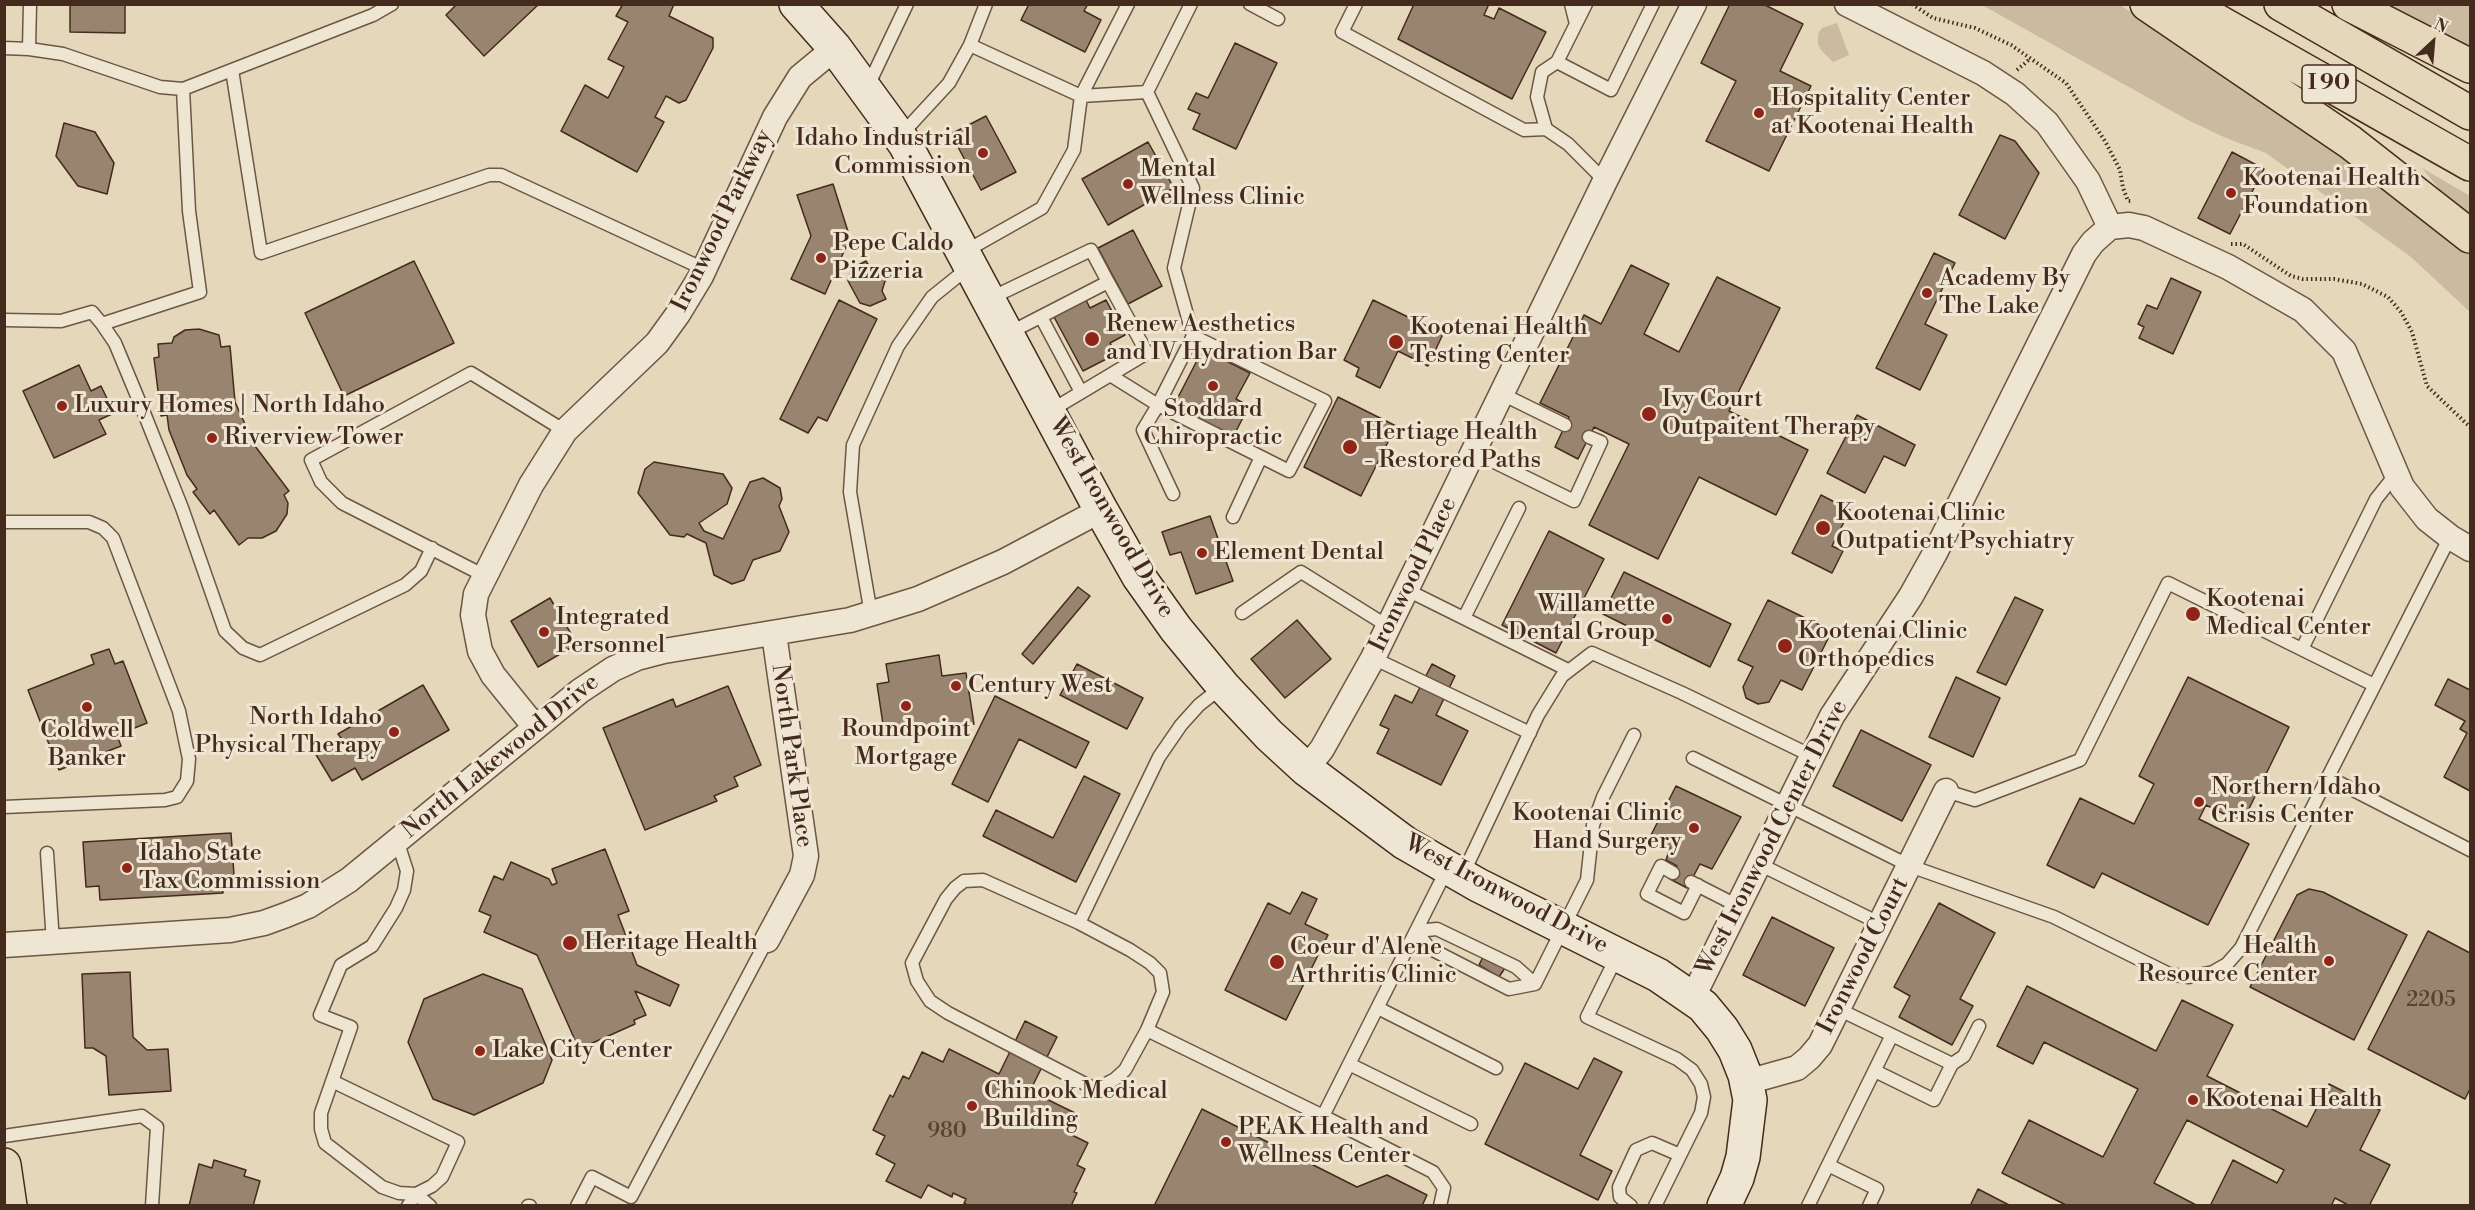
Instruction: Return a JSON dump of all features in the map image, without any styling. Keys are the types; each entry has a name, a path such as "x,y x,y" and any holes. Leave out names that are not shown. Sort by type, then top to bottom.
{"main road":[{"path":"2147,4 2350,141 2470,236"},
{"name":"I 90","path":"2187,4 2470,164"},
{"name":"I 90","path":"2281,4 2470,113"},
{"path":"2349,4 2470,66"},
{"path":"4,1165 10,1206"}],"street":[{"name":"West Ironwood Drive","path":"796,4 835,48 900,136 1139,577 1176,629 1223,686 1305,769 1405,843 1563,929 1658,975 1693,998 1722,1029 1735,1050 1747,1082 1750,1100 1743,1157 1737,1178 1724,1206"},
{"name":"Ironwood Place","path":"1305,769 1322,749 1389,627 1605,181 1694,4"},
{"path":"1847,4 1983,73 2015,94 2047,123 2088,182 2110,227 2129,225 2144,228 2228,267 2303,310 2344,351 2402,487 2427,519 2460,543"},
{"name":"Ironwood Parkway","path":"535,727 493,675 480,651 472,615 476,594 531,485 565,431 657,343 678,314 704,269 775,117 800,77 835,48"},
{"name":"West Ironwood Center Drive","path":"1693,998 1812,756 1848,689 1911,596 1935,553 2084,254 2093,242 2110,227"},
{"name":"North Lakewood Drive","path":"4,945 230,930 264,923 308,906 331,892 580,691 613,669 637,658 664,651 850,620 918,599 1003,562 1101,510"},
{"name":"North Park Place","path":"767,940 802,875 806,856 774,634"},
{"name":"Ironwood Court","path":"1747,1082 1797,1068 1820,1045 1946,791"}],"lane":[{"path":"29,49 30,4"},
{"path":"4,48 63,54 160,87 183,89 373,15 392,4"},
{"path":"866,89 907,4"},
{"path":"900,136 950,83 970,45 986,4"},
{"path":"871,614 850,492 853,445 898,346 932,297 968,258 1042,208 1074,150 1081,96 1128,4"},
{"path":"1146,92 1191,4"},
{"path":"1250,4 1278,19"},
{"path":"1356,4 1342,32 1524,130 1546,129 1568,144 1605,181"},
{"path":"1571,4 1576,24"},
{"path":"1546,129 1538,97 1542,72 1557,62 1586,4"},
{"path":"1557,62 1611,90 1653,4"},
{"path":"970,45 1081,96 1146,92"},
{"path":"232,70 261,253 489,175 501,175 704,269"},
{"path":"102,324 200,292 189,212 183,89"},
{"path":"1146,92 1193,188 1174,268 1193,336 1143,430 1173,494"},
{"path":"989,299 1091,250 1147,353 1049,411"},
{"path":"1008,334 1108,282"},
{"path":"4,320 61,321 92,312 102,324 115,343 142,408 182,508 225,631 243,648 260,655 405,585 421,571 432,548"},
{"path":"1041,317 1081,392"},
{"path":"1110,375 1158,405 1289,471 1325,401 1193,336"},
{"path":"485,576 332,495 321,482 311,460 471,373 565,431"},
{"path":"1502,394 1565,425"},
{"path":"1474,452 1574,501 1601,442 1589,436"},
{"path":"1233,517 1261,457"},
{"path":"2302,649 2376,499 2397,474"},
{"path":"1464,618 1520,508"},
{"path":"4,522 89,522 103,528 113,538 179,711 189,759 186,781 177,797 165,800 4,807"},
{"path":"1693,758 1910,866 2055,917 2169,974 2189,977 2213,972 2227,964 2241,948 2374,685 2460,543"},
{"path":"1242,613 1301,572 1389,627"},
{"path":"1946,791 1975,800 2080,760 2168,583 2374,685"},
{"path":"1407,590 1569,670"},
{"path":"1323,1116 1416,931 1455,872 1562,676 1569,670 1593,653 1812,756"},
{"path":"1373,658 1530,733"},
{"path":"1079,923 1160,757 1181,725 1199,705 1223,686"},
{"path":"1535,984 1587,880 1593,825 1603,797 1634,735"},
{"path":"2328,777 2470,850"},
{"path":"397,840 407,871 404,890 396,908 372,946 340,965 320,1015 351,1027 321,1113 321,1129 325,1143 382,1187 399,1193 416,1194 430,1206"},
{"path":"47,853 53,942"},
{"path":"1759,864 1881,924"},
{"path":"1673,873 1661,866 1647,894 1684,913 1694,884 1738,906"},
{"path":"983,880 1079,923 1150,963 1160,973 1163,992 1147,1030 1125,1070 1104,1085 1093,1088 948,1013 930,1001 917,981 912,963 946,899 964,881 983,880"},
{"path":"1416,931 1437,929 1516,967 1535,984"},
{"path":"1416,931 1429,948 1509,988 1535,984"},
{"path":"577,1206 592,1178 631,1197 767,940"},
{"path":"1617,954 1587,1017 1677,1059 1692,1070 1701,1084 1704,1097 1701,1113 1655,1206"},
{"path":"1377,1008 1496,1068"},
{"path":"1838,1009 1952,1064"},
{"path":"1875,1071 1934,1101 1952,1064 1964,1056 1978,1026"},
{"path":"1147,1030 1433,1172 1444,1188 1440,1206"},
{"path":"1808,1206 1892,1035"},
{"path":"1349,1064 1471,1124"},
{"path":"332,1081 458,1142 442,1177 432,1186 416,1194 408,1206"},
{"path":"4,1136 142,1116 157,1127 152,1206"},
{"path":"1631,1206 1620,1197 1619,1187 1636,1150 1652,1143 1680,1155"},
{"path":"1828,1165 1877,1190 1869,1206"}],"path":[{"path":"1912,4 1933,18 1975,28 2011,45 2066,83 2105,141 2120,170 2128,201 2139,204"},
{"path":"2225,243 2243,244 2291,276 2303,279 2334,279 2362,284 2388,297 2401,312 2412,332 2427,386 2470,427"}],"shaded area":[{"path":"1982,5 2120,5 2253,92 2435,221 2470,255 2470,312 2411,257 2266,153 2188,120"},
{"path":"2378,5 2470,5 2470,53"},
{"path":"1837,23 1849,55 1833,62 1821,50 1818,44 1818,34 1822,28"},
{"path":"2422,168 2470,196 2470,221 2449,201"}],"building":[{"path":"70,4 125,4 125,33 70,32"},
{"path":"457,4 539,4 484,56 446,15"},
{"path":"623,4 674,4 669,16 713,38 713,48 686,100 679,103 666,96 655,117 664,122 637,172 561,131 585,85 608,98 624,67 608,59 628,22 616,16"},
{"path":"1029,4 1088,4 1084,11 1101,20 1085,52 1021,20"},
{"path":"1414,4 1489,4 1484,15 1494,19 1499,8 1546,32 1512,99 1398,39"},
{"name":"Hospitality Center at Kootenai Health","path":"1730,4 1763,4 1803,24 1780,71 1811,86 1769,171 1706,141 1736,81 1701,63"},
{"path":"1235,43 1277,63 1236,149 1193,129 1200,114 1188,109 1196,93 1208,98"},
{"name":"Idaho Industrial Commission","path":"986,116 1016,172 981,190 951,134"},
{"path":"64,123 95,132 114,163 107,194 78,186 56,156"},
{"path":"2000,135 2015,141 2039,173 2005,239 1959,215"},
{"name":"Mental Wellness Clinic","path":"1148,142 1174,188 1108,225 1082,179"},
{"name":"Kootenai Health Foundation","path":"2232,152 2264,169 2230,234 2198,218"},
{"name":"Pepe Caldo Pizzeria","path":"833,184 850,238 825,294 791,279 811,236 797,195"},
{"path":"1133,230 1162,286 1128,304 1098,248"},
{"name":"Academy By The Lake","path":"1934,253 1955,263 1925,324 1947,335 1920,390 1876,368"},
{"path":"414,261 454,343 344,396 305,313"},
{"path":"866,261 872,271 879,272 886,269 890,278 885,281 882,291 886,299 870,306 860,303 848,281 851,269"},
{"name":"Ivy Court Outpaitent Therapy","path":"1631,265 1669,284 1644,334 1679,352 1717,277 1780,308 1729,411 1808,450 1776,515 1699,477 1658,559 1589,525 1629,444 1594,427 1578,459 1555,447 1569,417 1540,403 1584,315 1601,324"},
{"path":"2171,278 2201,292 2173,354 2139,338 2144,327 2138,324 2147,305 2157,309"},
{"path":"839,300 877,319 827,421 818,417 808,433 780,419"},
{"name":"Renew Aesthetics and IV Hydration Bar","path":"1086,300 1090,308 1106,300 1125,335 1110,343 1116,354 1083,371 1054,317"},
{"name":"Kootenai Health Testing Center","path":"1373,300 1443,334 1428,366 1398,351 1380,388 1356,376 1359,368 1344,360"},
{"name":"Riverview Tower","path":"199,329 219,335 221,347 230,346 235,402 255,446 289,491 284,495 288,503 287,514 276,531 262,538 248,538 239,545 214,510 210,514 193,492 197,489 187,475 169,430 167,415 161,416 154,358 159,357 158,344 172,343 174,337 185,330"},
{"name":"Stoddard Chiropractic","path":"1203,349 1250,373 1236,399 1249,406 1233,437 1173,407"},
{"path":"79,365 91,391 101,386 114,413 99,420 106,434 54,458 23,391"},
{"name":"Hertiage Health - Restored Paths","path":"1338,397 1396,426 1361,496 1304,467"},
{"path":"1857,415 1915,445 1905,466 1884,456 1865,493 1827,473"},
{"path":"654,462 723,474 732,488 727,504 699,523 704,531 723,539 750,482 763,478 780,488 782,499 779,506 789,532 780,551 753,560 744,580 732,584 714,575 706,543 687,534 684,537 670,535 638,493 645,469"},
{"name":"Kootenai Clinic Outpatient Psychiatry","path":"1821,495 1850,510 1832,546 1843,551 1832,573 1792,553"},
{"name":"Element Dental","path":"1210,516 1233,581 1196,594 1181,552 1170,555 1162,532"},
{"path":"1549,531 1604,559 1556,653 1502,625"},
{"name":"Willamette Dental Group","path":"1624,572 1731,624 1710,667 1603,614"},
{"path":"1078,587 1090,596 1033,664 1022,654"},
{"path":"2015,597 2043,610 2006,685 1977,672"},
{"name":"Integrated Personnel","path":"550,598 577,644 538,667 511,621"},
{"name":"Kootenai Clinic Orthopedics","path":"1768,600 1832,631 1802,690 1781,680 1769,702 1758,704 1746,698 1743,687 1753,667 1738,660"},
{"path":"1297,620 1331,659 1285,698 1251,659"},
{"name":"Coldwell Banker","path":"109,649 115,664 123,661 147,723 117,735 121,746 59,770 28,690 94,664 91,655"},
{"path":"939,655 942,676 966,673 974,724 885,738 877,684 889,682 886,664"},
{"path":"1077,664 1143,698 1127,729 1060,695"},
{"path":"1432,664 1455,676 1436,715 1468,731 1441,785 1377,753 1389,729 1380,725 1395,695 1412,703"},
{"path":"1956,677 2000,698 1973,757 1929,737"},
{"name":"Northern Idaho Crisis Center","path":"2188,677 2289,727 2242,823 2206,805 2199,819 2249,844 2208,925 2102,873 2094,888 2047,865 2080,798 2134,824 2154,784 2139,776"},
{"path":"2448,679 2470,690 2470,791 2444,777 2467,733 2460,729 2465,721 2435,705"},
{"name":"North Idaho Physical Therapy","path":"423,685 449,730 362,780 355,768 332,781 315,753 341,738 338,734"},
{"path":"728,686 761,765 734,777 738,786 714,796 717,801 645,830 603,728 673,699 676,707"},
{"path":"995,696 1089,742 1076,768 1019,739 988,802 952,784"},
{"path":"1861,730 1931,765 1902,821 1833,786"},
{"path":"1084,776 1120,794 1076,882 983,836 996,810 1053,838"},
{"name":"Kootenai Clinic Hand Surgery","path":"1676,786 1741,817 1712,869 1700,864 1687,888 1670,879 1677,866 1666,860 1670,848 1649,839"},
{"path":"231,833 234,875 222,876 223,893 100,900 99,886 86,887 83,842"},
{"name":"Heritage Health","path":"605,849 629,911 618,915 637,965 679,985 670,1006 635,991 646,1015 634,1020 635,1024 579,1049 537,955 484,932 491,916 479,911 494,876 503,880 511,862 549,879 552,885 557,883 552,869"},
{"name":"Health Resource Center","path":"2309,889 2323,892 2407,935 2354,1040 2250,987 2297,895"},
{"name":"Coeur d'Alene Arthritis Clinic","path":"1302,892 1317,899 1305,924 1328,935 1286,1020 1225,990 1268,903 1290,914"},
{"path":"1939,903 1995,933 1960,999 1973,1006 1952,1045 1899,1017 1910,996 1894,987"},
{"path":"1772,917 1834,948 1805,1006 1743,975"},
{"path":"2428,931 2470,953 2470,1089 2465,1099 2368,1049"},
{"path":"1484,955 1505,968 1499,977 1479,965"},
{"path":"130,972 133,1037 147,1050 168,1049 171,1091 109,1095 106,1056 93,1048 85,1048 82,974"},
{"name":"Lake City Center","path":"483,974 522,989 552,1060 543,1083 474,1115 433,1099 408,1042 424,999"},
{"name":"Kootenai Health","path":"2027,986 2156,1051 2182,1000 2233,1025 2207,1076 2307,1127 2329,1084 2380,1110 2360,1150 2390,1165 2369,1206 2350,1206 2335,1198 2331,1206 2210,1206 2233,1160 2277,1183 2284,1170 2187,1120 2154,1183 2198,1206 2068,1206 2002,1173 2029,1120 2103,1157 2138,1089 2044,1042 2033,1064 1997,1046"},
{"name":"Chinook Medical Building","path":"1025,1021 1057,1037 1030,1091 1077,1114 1068,1133 1088,1143 1077,1165 1085,1169 1074,1192 1077,1193 1071,1206 969,1206 964,1203 966,1199 953,1193 952,1197 928,1185 921,1198 886,1181 895,1164 876,1154 885,1136 873,1130 890,1095 893,1097 903,1076 909,1079 922,1052 943,1062 949,1049 999,1074"},
{"path":"1594,1058 1622,1072 1580,1155 1612,1171 1598,1200 1485,1144 1525,1063 1578,1089"},
{"name":"PEAK Health and Wellness Center","path":"1202,1109 1357,1187 1387,1175 1427,1195 1422,1206 1154,1206"},
{"path":"214,1160 246,1170 244,1176 260,1181 253,1206 189,1206 199,1164 212,1168"},
{"path":"1978,1189 2011,1206 1970,1206"}],"place":[{"name":"Hospitality Center at Kootenai Health","path":"1759,113"},
{"name":"Idaho Industrial Commission","path":"983,153"},
{"name":"Mental Wellness Clinic","path":"1128,184"},
{"name":"Kootenai Health Foundation","path":"2231,193"},
{"name":"Pepe Caldo Pizzeria","path":"821,258"},
{"name":"Academy By The Lake","path":"1927,293"},
{"name":"Renew Aesthetics and IV Hydration Bar","path":"1092,339"},
{"name":"Kootenai Health Testing Center","path":"1396,342"},
{"name":"Stoddard Chiropractic","path":"1213,386"},
{"name":"Luxury Homes | North Idaho","path":"62,406"},
{"name":"Ivy Court Outpaitent Therapy","path":"1649,414"},
{"name":"Riverview Tower","path":"212,438"},
{"name":"Hertiage Health - Restored Paths","path":"1350,447"},
{"name":"Kootenai Clinic Outpatient Psychiatry","path":"1823,528"},
{"name":"Element Dental","path":"1202,553"},
{"name":"Kootenai Medical Center","path":"2193,614"},
{"name":"Willamette Dental Group","path":"1667,619"},
{"name":"Integrated Personnel","path":"544,632"},
{"name":"Kootenai Clinic Orthopedics","path":"1785,646"},
{"name":"Century West","path":"956,686"},
{"name":"Roundpoint Mortgage","path":"906,706"},
{"name":"Coldwell Banker","path":"87,707"},
{"name":"North Idaho Physical Therapy","path":"394,732"},
{"name":"Northern Idaho Crisis Center","path":"2199,802"},
{"name":"Kootenai Clinic Hand Surgery","path":"1694,828"},
{"name":"Idaho State Tax Commission","path":"127,868"},
{"name":"Heritage Health","path":"570,943"},
{"name":"Health Resource Center","path":"2329,961"},
{"name":"Coeur d'Alene Arthritis Clinic","path":"1277,962"},
{"name":"Lake City Center","path":"480,1051"},
{"name":"Kootenai Health","path":"2193,1100"},
{"name":"Chinook Medical Building","path":"972,1106"},
{"name":"PEAK Health and Wellness Center","path":"1226,1142"}]}
